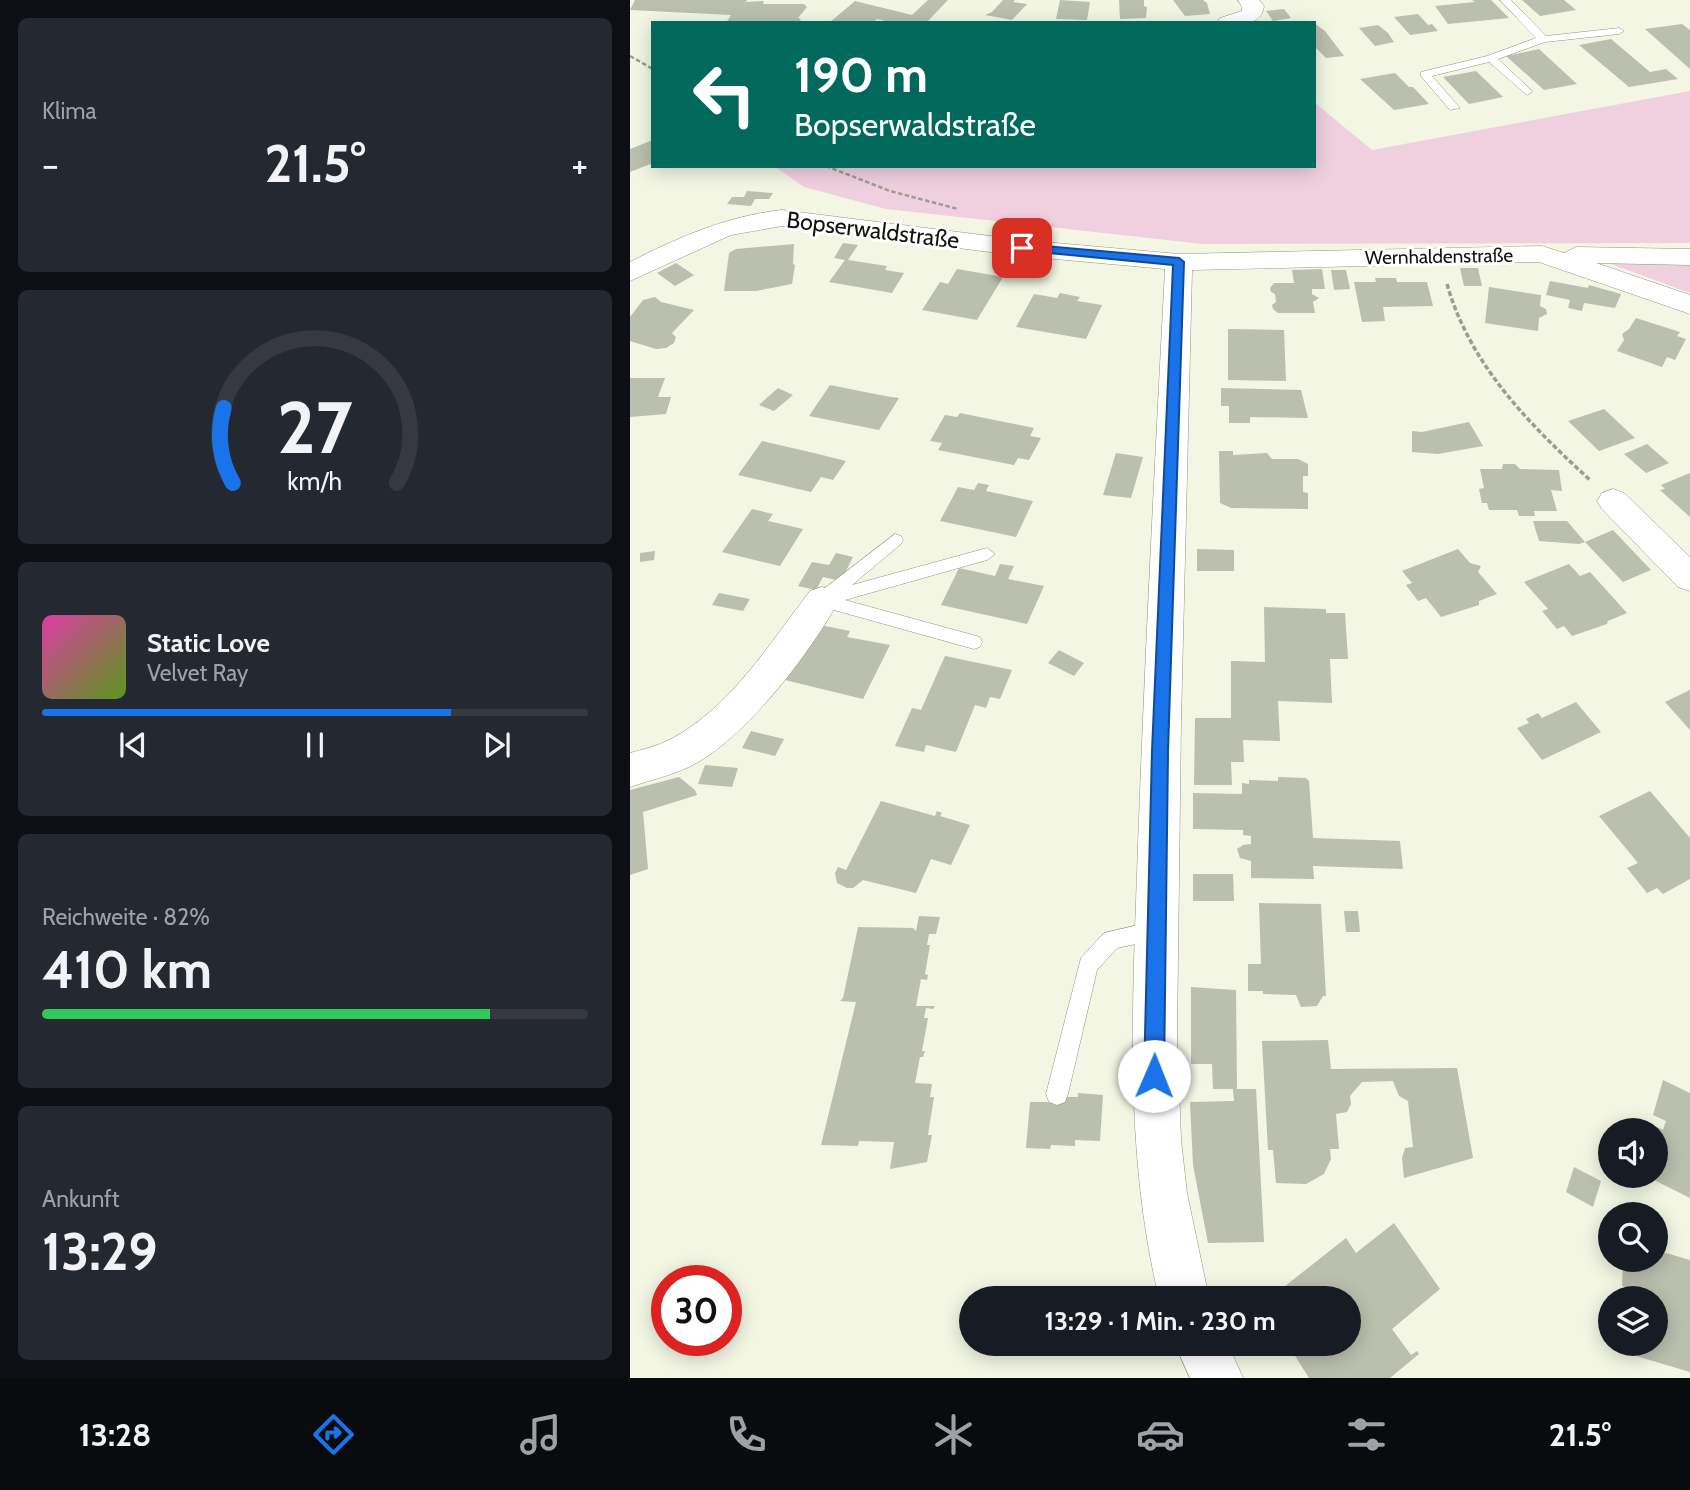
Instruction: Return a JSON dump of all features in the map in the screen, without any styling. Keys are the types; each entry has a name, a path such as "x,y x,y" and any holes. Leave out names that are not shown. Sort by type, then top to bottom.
{"street":[{"path":"1236,21 1252,14 1253,6 1248,0"},
{"name":"Bopserwaldstraße","path":"630,273 711,232 758,219 782,218 1022,248 1179,262"},
{"path":"1542,254 1690,257"},
{"name":"Wernhaldenstraße","path":"1179,262 1542,254 1690,305"},
{"path":"1179,262 1160,751 1154,1100 1157,1160 1173,1259 1181,1286"},
{"path":"1612,501 1690,578"},
{"path":"630,769 687,750 723,720 745,700 822,600"},
{"path":"1207,1356 1217,1378"}],"lane":[{"path":"1505,0 1543,39"},
{"path":"1454,108 1425,74 1491,58 1543,39 1619,31"},
{"path":"1491,58 1527,92"},
{"path":"822,600 895,540"},
{"path":"822,600 987,554"},
{"path":"822,600 974,642"},
{"path":"1057,1094 1088,965 1111,940 1157,931"}],"path":[{"path":"630,56 651,68"},
{"path":"831,168 890,191 932,201"},
{"path":"1442,255 1449,297 1461,330 1497,384 1612,501"}],"shaded area":[{"path":"1690,91 1690,243 1203,244 886,209 804,187 777,168 1316,168 1316,104 1372,150"},
{"path":"1592,257 1690,257 1690,293"}],"building":[{"path":"635,0 747,0 746,2 764,1 763,4 804,4 807,7 798,18 801,19 800,21 727,21 731,15 630,10"},
{"path":"928,0 948,0 928,21 831,21 855,1 912,15"},
{"path":"1003,0 1027,4 1012,20 985,15 992,12"},
{"path":"1060,0 1090,2 1087,20 1056,19"},
{"path":"1119,0 1144,0 1144,6 1147,7 1146,18 1120,19"},
{"path":"1173,0 1203,0 1207,3 1210,14 1185,16"},
{"path":"1472,0 1491,0 1509,18 1448,24 1435,6 1475,2"},
{"path":"1522,0 1564,0 1576,10 1540,16"},
{"path":"1284,9 1291,18 1273,21 1266,11"},
{"path":"1418,14 1438,31 1410,35 1394,17"},
{"path":"1316,24 1325,31 1344,56 1326,58 1316,48"},
{"path":"1682,24 1690,30 1690,69 1645,29"},
{"path":"1378,25 1394,42 1375,46 1359,28"},
{"path":"1611,39 1650,72 1666,69 1678,79 1629,87 1579,45"},
{"path":"1539,49 1577,84 1544,90 1506,56"},
{"path":"1476,71 1503,97 1469,104 1443,77"},
{"path":"1395,73 1429,104 1394,110 1360,79"},
{"path":"651,141 651,164 630,172 630,149"},
{"path":"747,191 773,193 769,199 755,199 751,206 727,204 732,197 744,197"},
{"path":"843,243 858,245 848,260 887,266 885,270 904,273 892,293 829,282 845,260 834,258"},
{"path":"794,244 792,284 756,291 724,291 729,253 736,249"},
{"path":"676,263 694,275 675,286 657,273"},
{"path":"1460,268 1478,268 1482,286 1464,286"},
{"path":"957,269 1003,277 977,320 922,310 940,282 948,284"},
{"path":"1322,269 1325,289 1312,289 1312,294 1319,298 1313,302 1315,313 1278,313 1273,309 1275,294 1270,288 1274,283 1294,283 1292,270"},
{"path":"1331,270 1346,270 1350,289 1334,290"},
{"path":"1375,278 1396,278 1397,282 1427,282 1433,306 1383,307 1385,321 1362,322 1354,282 1376,282"},
{"path":"1550,281 1588,288 1589,285 1621,294 1615,308 1584,303 1582,311 1568,308 1570,300 1546,295"},
{"path":"1489,287 1541,295 1540,306 1546,309 1547,314 1539,318 1538,331 1485,323"},
{"path":"1060,293 1080,297 1077,301 1102,305 1086,339 1016,327 1034,294 1057,298"},
{"path":"655,297 661,302 694,310 672,333 676,337 674,343 666,348 656,349 630,341 630,317 643,300"},
{"path":"1636,318 1680,332 1677,336 1686,339 1675,360 1667,357 1662,367 1617,351 1624,340 1622,334"},
{"path":"1228,329 1284,330 1286,381 1228,380"},
{"path":"630,378 665,378 658,397 671,397 666,414 630,417"},
{"path":"830,385 899,398 879,430 809,416"},
{"path":"778,388 793,395 774,411 759,405"},
{"path":"1221,388 1301,390 1308,418 1250,417 1250,423 1229,423 1229,406 1221,406"},
{"path":"1604,409 1635,438 1599,451 1568,421"},
{"path":"960,413 1034,428 1030,436 1041,438 1029,460 1018,458 1014,465 938,450 942,443 930,441 945,415 957,417"},
{"path":"1469,422 1483,446 1438,454 1412,452 1412,431 1422,432"},
{"path":"762,441 846,461 833,480 821,477 811,492 738,475"},
{"path":"1647,444 1669,463 1646,473 1624,454"},
{"path":"1219,451 1233,451 1233,455 1267,453 1272,459 1298,459 1308,464 1308,476 1303,476 1303,492 1308,493 1308,509 1231,508 1220,503"},
{"path":"1116,453 1143,457 1131,498 1103,495"},
{"path":"1503,464 1515,464 1520,469 1559,470 1562,491 1551,490 1557,511 1534,511 1535,516 1519,516 1517,510 1489,510 1487,503 1482,503 1479,489 1484,488 1480,469 1502,469"},
{"path":"1690,473 1690,517 1660,490 1665,489 1661,485"},
{"path":"978,483 989,485 986,491 1033,501 1016,537 940,521 958,487 974,490"},
{"path":"752,509 773,514 768,521 803,529 780,566 722,552"},
{"path":"1533,521 1567,521 1585,542 1579,544 1539,541"},
{"path":"1613,530 1651,570 1623,582 1585,542"},
{"path":"1197,549 1234,550 1234,571 1197,571"},
{"path":"1458,549 1470,563 1481,566 1478,572 1497,594 1479,601 1479,605 1441,617 1426,598 1418,601 1406,585 1412,583 1402,571"},
{"path":"655,551 654,560 640,562 640,553"},
{"path":"836,553 853,557 841,581 823,577 816,590 798,586 812,562 829,565"},
{"path":"1000,564 1014,566 1008,579 1044,586 1027,624 941,605 959,568 995,576"},
{"path":"1569,564 1580,576 1590,572 1627,613 1608,621 1607,624 1572,636 1564,626 1557,629 1542,611 1548,609 1524,582"},
{"path":"719,593 750,599 743,611 712,605"},
{"path":"1264,607 1326,609 1326,613 1345,613 1348,659 1330,659 1332,703 1278,701 1280,741 1243,740 1244,762 1231,762 1232,785 1194,785 1195,718 1231,718 1231,661 1265,662"},
{"path":"815,624 850,631 847,637 890,645 863,699 785,680"},
{"path":"1059,650 1084,663 1074,676 1048,663"},
{"path":"945,656 1012,670 1000,699 990,697 986,708 975,705 956,752 926,745 924,752 895,746 912,708 921,710"},
{"path":"1690,690 1690,730 1665,702"},
{"path":"1576,702 1601,732 1542,760 1517,728 1529,723 1526,719 1538,713 1542,718"},
{"path":"751,731 784,739 775,756 742,748"},
{"path":"705,765 738,768 732,787 698,784"},
{"path":"679,777 695,790 697,795 643,812 648,869 630,875 630,790"},
{"path":"1278,777 1306,778 1309,781 1313,838 1400,841 1403,869 1313,866 1314,879 1251,878 1251,861 1240,858 1237,849 1251,844 1251,836 1243,835 1243,830 1193,829 1193,793 1242,794 1242,783 1249,784 1249,780 1278,781"},
{"path":"1650,791 1690,838 1690,879 1663,894 1657,888 1647,893 1627,868 1638,863 1599,816"},
{"path":"881,801 935,816 937,811 942,813 940,816 970,825 951,865 931,859 916,893 863,880 853,888 837,883 835,873 838,867 846,870"},
{"path":"1193,874 1233,874 1234,901 1193,901"},
{"path":"1259,903 1321,904 1326,996 1323,996 1317,1006 1301,1007 1296,995 1248,991 1248,964 1261,964"},
{"path":"1344,911 1358,911 1360,932 1346,932"},
{"path":"919,916 940,917 936,934 929,934 925,974 928,975 927,980 921,979 916,1006 935,1006 933,1009 926,1008 924,1018 928,1018 922,1051 925,1051 923,1057 920,1057 915,1083 932,1084 930,1097 934,1097 928,1135 932,1135 927,1162 890,1169 894,1142 859,1141 858,1146 821,1145 856,1002 840,1001 843,998 858,927 913,928 916,931"},
{"path":"1191,987 1236,990 1237,1089 1256,1089 1264,1242 1208,1243 1193,1165 1190,1102 1234,1101 1233,1089 1213,1089 1212,1064 1191,1064"},
{"path":"1328,1040 1331,1069 1457,1068 1473,1158 1404,1178 1402,1158 1405,1148 1413,1147 1408,1101 1399,1096 1393,1081 1362,1082 1350,1096 1351,1104 1347,1112 1336,1114 1339,1149 1330,1149 1331,1159 1324,1174 1306,1184 1276,1183 1273,1150 1268,1150 1262,1041"},
{"path":"1663,1080 1690,1093 1690,1198 1668,1187 1668,1118 1653,1115"},
{"path":"1078,1093 1103,1095 1100,1141 1075,1140 1075,1146 1026,1148 1030,1102 1054,1102 1055,1097 1078,1097"},
{"path":"1574,1167 1598,1179 1599,1188 1593,1207 1566,1192"},
{"path":"1394,1223 1440,1289 1392,1329 1411,1355 1417,1351 1419,1354 1390,1378 1309,1378 1295,1356 1361,1356 1361,1286 1285,1286 1346,1238 1356,1253"},
{"path":"1668,1254 1690,1260 1690,1372 1636,1356 1668,1356 1668,1286 1622,1286 1623,1272 1668,1272"}],"route":[{"path":"1022,248 1179,262 1160,751 1154,1076"}]}
